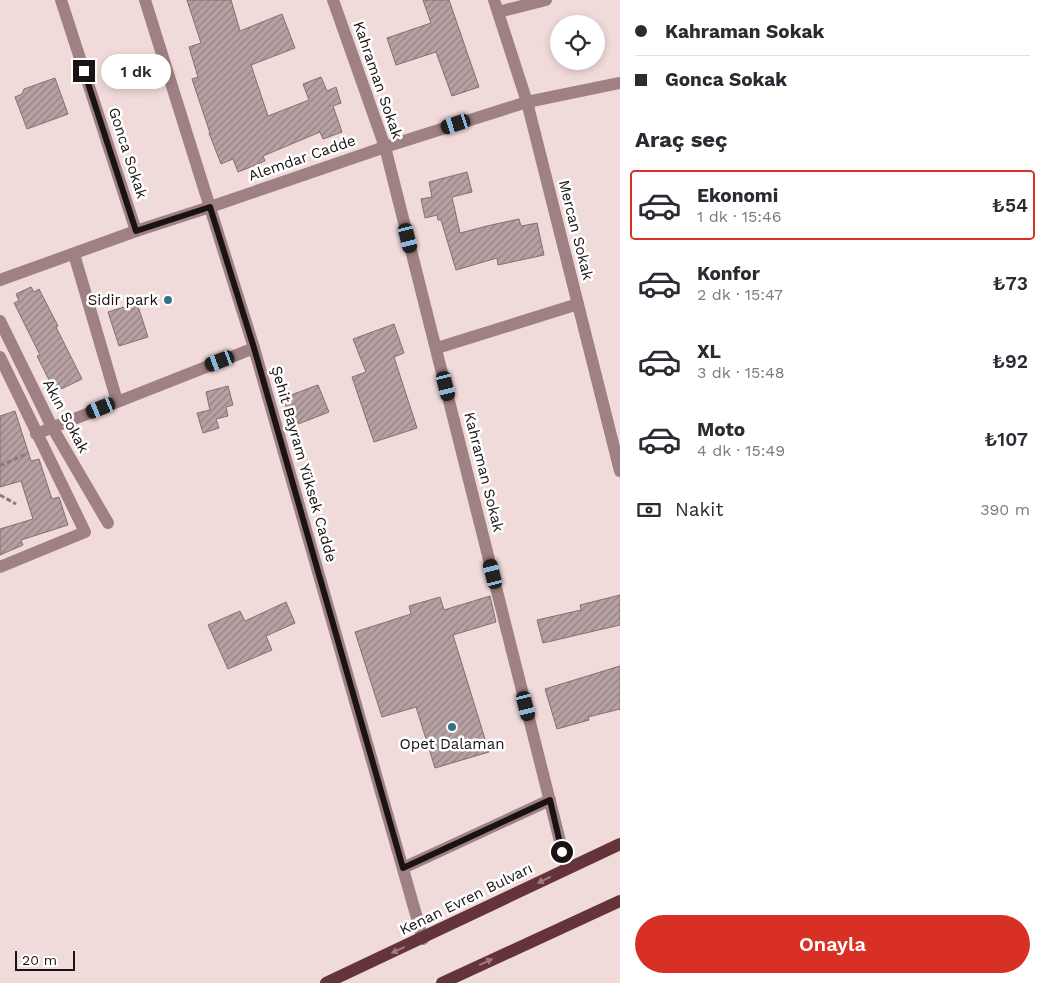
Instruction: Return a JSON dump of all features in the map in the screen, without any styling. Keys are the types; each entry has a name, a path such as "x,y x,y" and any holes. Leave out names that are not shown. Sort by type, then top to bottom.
{"main road":[{"name":"Kenan Evren Bulvarı","path":"326,983 423,939 620,844"},
{"path":"442,983 620,900"}],"street":[{"name":"Gonca Sokak","path":"61,0 136,231"},
{"name":"Şehit Bayram Yüksek Cadde","path":"145,0 254,348 423,939"},
{"name":"Kahraman Sokak","path":"333,0 385,147 567,869"},
{"path":"496,6 546,0"},
{"name":"Mercan Sokak","path":"496,6 527,102 620,471"},
{"name":"Alemdar Cadde","path":"0,280 136,231 385,147 527,102 620,83"},
{"path":"74,254 117,402"},
{"path":"437,348 578,304"},
{"name":"Akın Sokak","path":"0,321 52,427 108,524"},
{"path":"36,434 254,348"},
{"path":"0,358 85,532 0,567"},
{"path":"403,868 550,800"}],"path":[{"path":"0,466 42,446"},
{"path":"0,495 16,504"}],"building":[{"path":"187,0 231,0 240,31 282,14 295,48 251,65 268,116 309,100 303,84 321,77 327,91 336,87 341,103 333,106 342,132 323,139 320,132 263,156 265,161 238,172 233,159 221,164 192,79 198,77 189,47 201,43"},
{"path":"423,0 449,0 479,87 452,96 436,52 396,65 387,38 431,23"},
{"path":"55,78 68,114 27,129 15,97 22,94 24,89"},
{"path":"467,172 472,192 452,197 460,233 519,219 521,226 537,223 544,255 498,265 497,258 456,270 441,220 438,220 437,215 425,218 421,199 432,197 429,182"},
{"path":"31,287 34,292 39,289 82,379 61,389 60,387 54,390 37,356 40,355 14,303 19,301 16,294"},
{"path":"137,303 148,337 119,346 108,312"},
{"path":"394,324 404,353 394,357 417,428 374,442 352,377 366,372 353,339"},
{"path":"318,385 329,412 293,426 283,398"},
{"path":"228,386 233,405 226,407 228,416 216,419 219,428 203,433 197,413 210,410 206,392"},
{"path":"15,411 31,461 39,459 52,499 59,497 68,525 21,540 23,545 0,555 0,529 33,519 21,481 0,487 0,416"},
{"path":"620,595 620,625 543,643 537,620 581,610 580,605"},
{"path":"490,596 496,622 453,635 489,752 435,768 416,707 382,717 355,632 411,614 409,606 440,597 444,610"},
{"path":"286,602 295,623 266,636 272,650 228,669 208,625 240,611 245,621"},
{"path":"620,666 620,709 588,717 589,720 557,729 545,689"}],"place":[{"name":"Sidir park","path":"168,300"},
{"name":"Opet Dalaman","path":"452,727"}],"route":[{"path":"84,71 136,231 210,207 254,348 403,868 550,800 562,852"}]}
